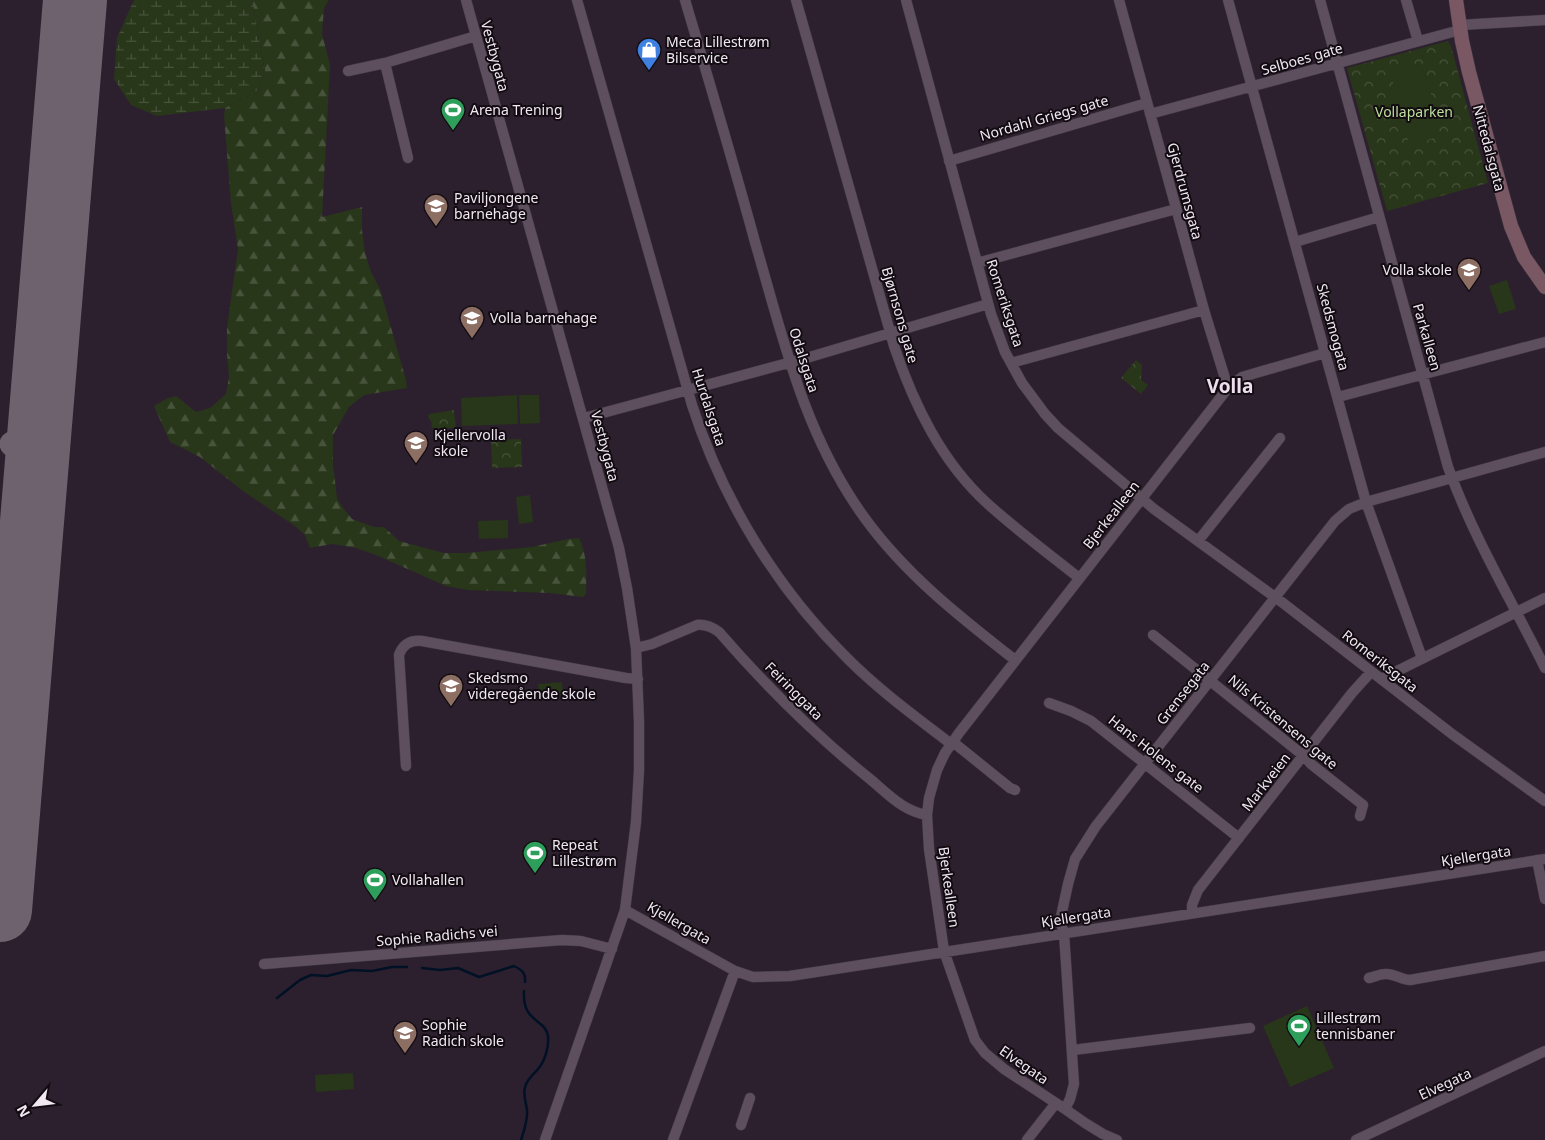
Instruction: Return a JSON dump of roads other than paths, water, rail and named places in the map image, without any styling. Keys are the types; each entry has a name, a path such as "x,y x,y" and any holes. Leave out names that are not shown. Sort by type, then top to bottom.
{"street":[{"name":"Vestbygata","path":"466,0 584,418 619,548 627,588 636,648 639,770 636,822 626,910"},
{"name":"Hurdalsgata","path":"577,0 688,390 701,430 725,488 757,545 784,585 823,633 849,660 898,702 952,743"},
{"name":"Odalsgata","path":"685,0 790,362 805,408 819,440 840,481 874,531 895,556 931,592 1015,660"},
{"name":"Bjørnsons gate","path":"796,0 890,334 911,394 935,438 951,462 989,505 1079,578"},
{"name":"Romeriksgata","path":"906,0 998,336 1026,389 1045,414 1058,428 1142,499 1274,597 1460,740 1545,801"},
{"name":"Gjerdrumsgata","path":"1119,0 1204,310 1228,388"},
{"name":"Skedsmogata","path":"1228,0 1366,502 1422,658"},
{"name":"Parkalleen","path":"1320,0 1452,478 1475,530 1545,668"},
{"path":"1406,0 1418,41"},
{"name":"Nittedalsgata","path":"1456,0 1469,72 1511,226 1524,257 1545,287"},
{"name":"Selboes gate","path":"1150,114 1460,28 1545,20"},
{"path":"348,70 385,62 476,36"},
{"path":"385,62 408,158"},
{"name":"Nordahl Griegs gate","path":"949,161 1147,103"},
{"path":"977,263 1176,209"},
{"path":"1295,242 1379,217"},
{"path":"584,418 890,334 988,304"},
{"path":"1011,363 1204,310"},
{"path":"1338,397 1545,342"},
{"name":"Bjerkealleen","path":"944,951 929,849 927,815 929,798 942,758 1015,660 1228,388 1242,377 1325,353"},
{"path":"1198,541 1280,438"},
{"name":"Grensegata","path":"1065,1109 1074,1084 1064,933 1060,921 1075,859 1090,834 1335,521 1349,510 1366,502 1545,452"},
{"path":"1381,679 1545,598"},
{"name":"Feiringgata","path":"636,648 652,644 697,625 704,624 712,627 719,632 766,685 849,763 902,806 914,813 927,815"},
{"name":"Nils Kristensens gate","path":"1153,636 1363,805 1360,816"},
{"path":"406,766 399,655 401,649 410,642 422,641 638,679"},
{"name":"Markveien","path":"1192,913 1192,905 1198,890 1352,693 1371,672"},
{"name":"Hans Holens gate","path":"1049,703 1072,711 1091,721 1239,838"},
{"path":"952,743 1015,790"},
{"path":"1541,860 1545,899"},
{"name":"Kjellergata","path":"626,910 735,971 754,977 790,976 1541,860"},
{"path":"545,1140 626,910"},
{"name":"Sophie Radichs vei","path":"264,964 562,940 581,941 612,949"},
{"name":"Elvegata","path":"944,951 975,1040 984,1053 1004,1069 1091,1127 1117,1140"},
{"path":"1369,978 1386,974 1402,980 1410,980 1545,956"},
{"path":"673,1140 735,971"},
{"path":"1073,1050 1250,1028"},
{"name":"Elvegata","path":"1356,1140 1545,1051"},
{"path":"741,1125 750,1098"},
{"path":"1027,1140 1056,1103"}],"waterway":[{"path":"422,968 440,970 458,968 479,977 514,966 523,972 525,982"},
{"path":"277,998 300,980 311,975 327,976 351,970 372,971 392,967 407,967"},
{"path":"521,1140 527,1118 524,1096 525,1087 543,1062 548,1045 546,1030 526,1009 524,991"}],"place":[{"name":"Meca Lillestrøm Bilservice","path":"649,71"},
{"name":"Arena Trening","path":"453,131"},
{"name":"Paviljongene barnehage","path":"436,227"},
{"name":"Volla skole","path":"1469,291"},
{"name":"Volla barnehage","path":"472,339"},
{"name":"Kjellervolla skole","path":"416,464"},
{"name":"Skedsmo videregående skole","path":"451,707"},
{"name":"Repeat Lillestrøm","path":"535,874"},
{"name":"Vollahallen","path":"375,901"},
{"name":"Lillestrøm tennisbaner","path":"1299,1047"},
{"name":"Sophie Radich skole","path":"405,1054"}],"district":[{"name":"Volla","path":"1230,386"}],"park label":[{"name":"Vollaparken","path":"1414,112"}]}
